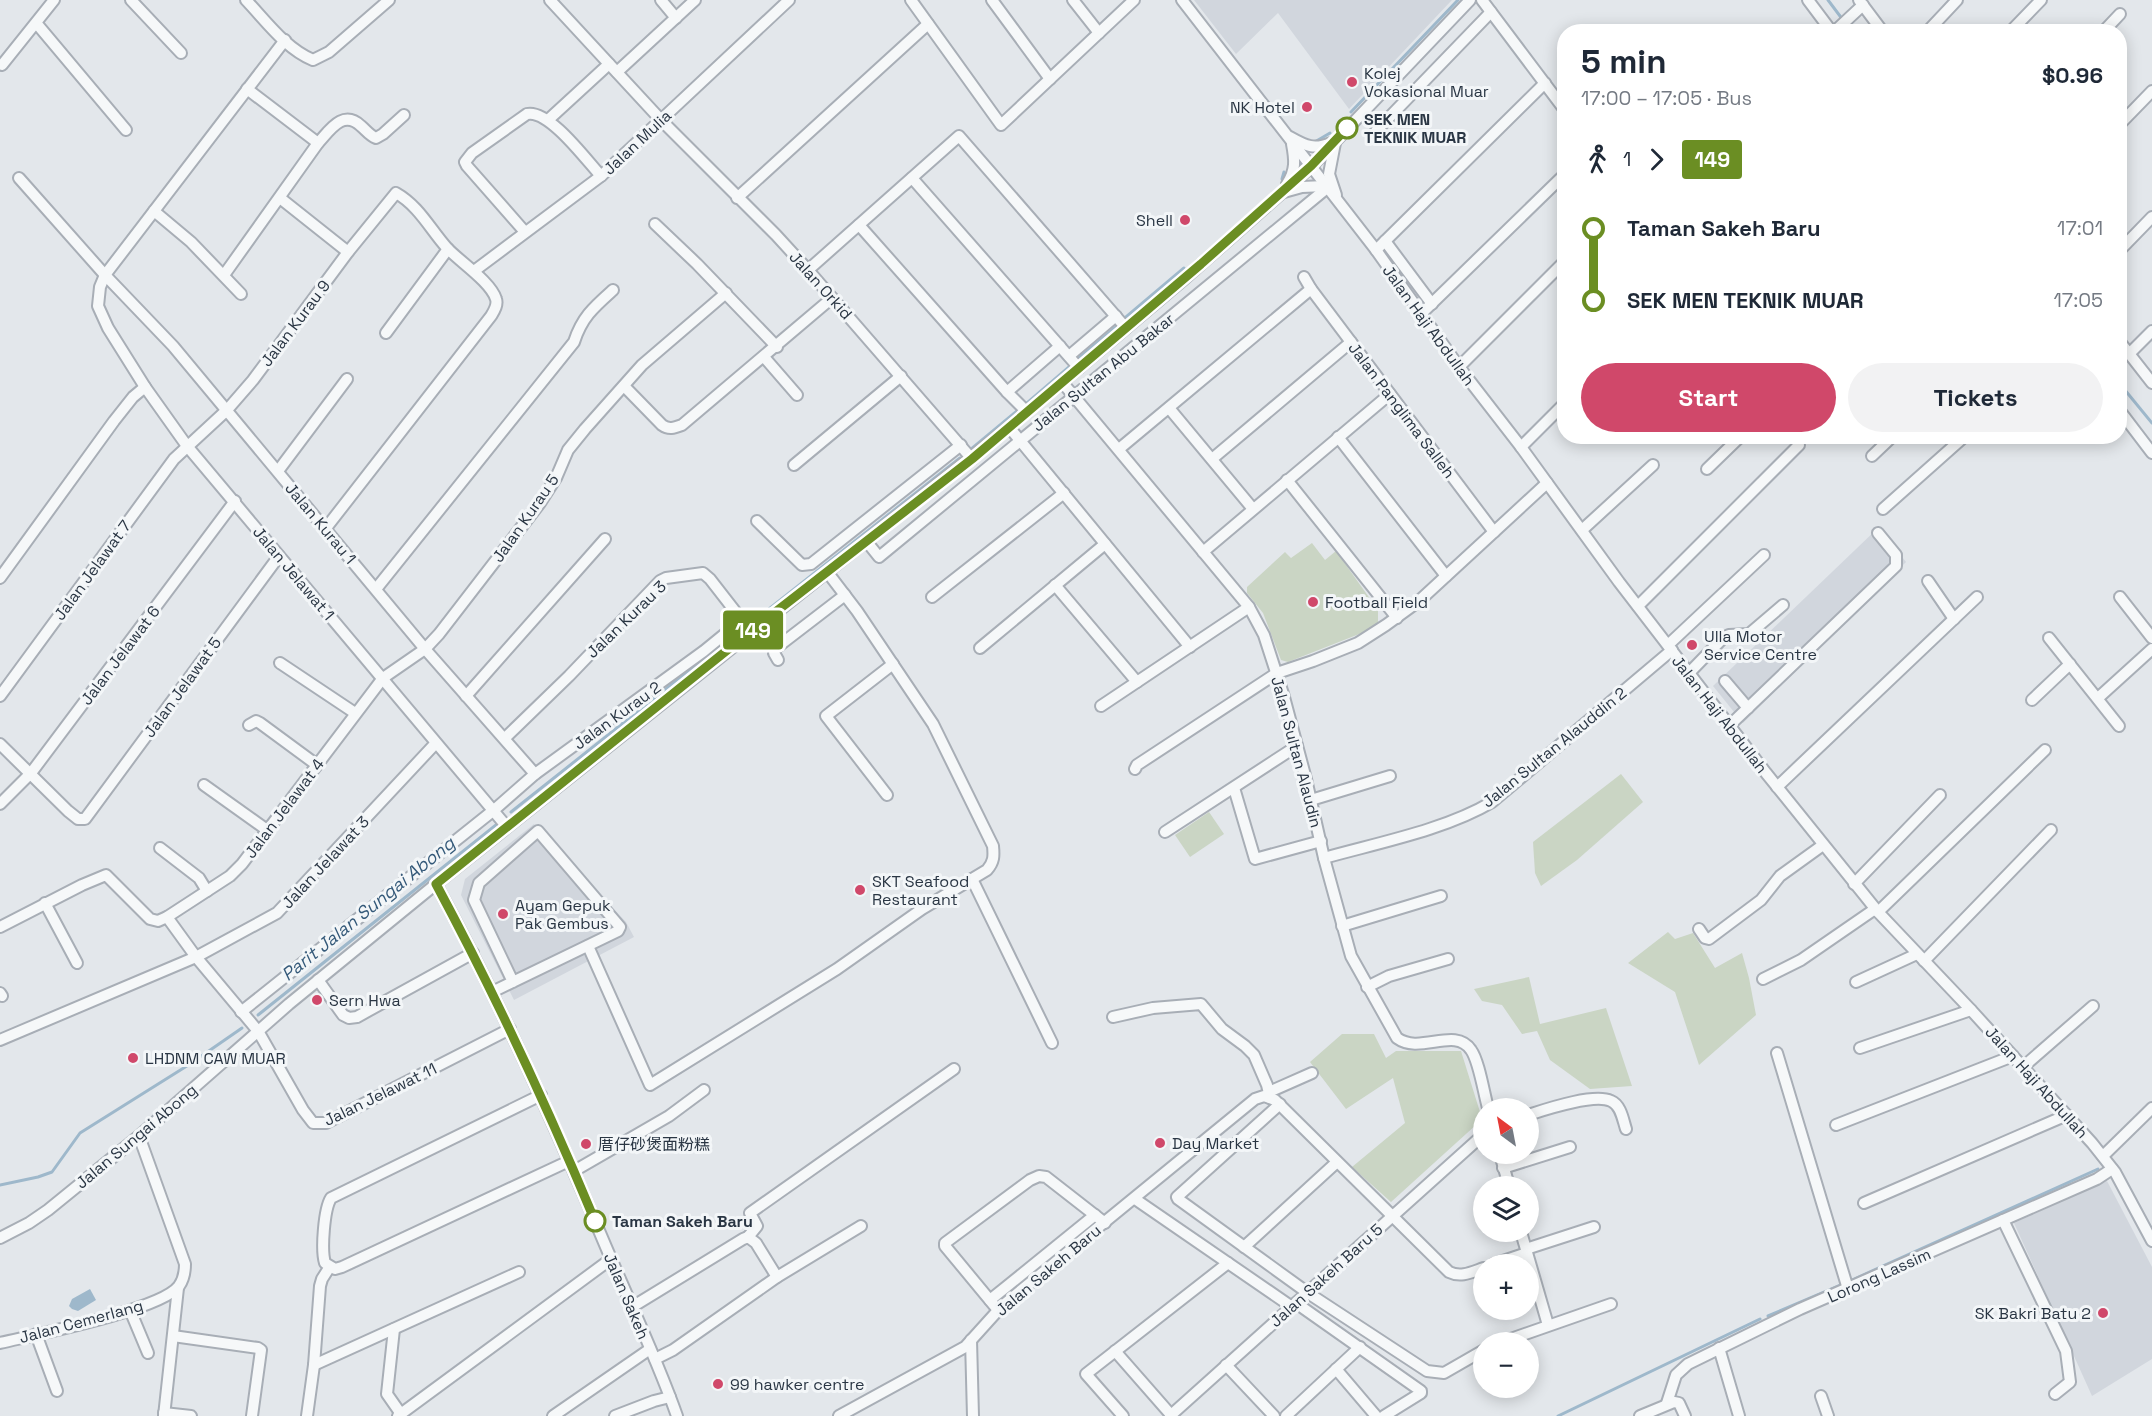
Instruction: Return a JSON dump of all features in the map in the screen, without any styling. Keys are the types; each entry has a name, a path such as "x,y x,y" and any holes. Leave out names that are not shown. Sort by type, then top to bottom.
{"street":[{"path":"2,65 54,0"},
{"path":"131,0 181,53"},
{"path":"246,0 285,40 306,57 314,60 321,57 389,0"},
{"name":"Jalan Orkid","path":"550,0 661,120 808,270 972,459"},
{"path":"661,0 676,18"},
{"path":"548,120 676,18 695,0"},
{"name":"Jalan Mulia","path":"474,271 601,176 789,0"},
{"path":"910,0 1001,125 1134,0"},
{"path":"992,0 1050,79"},
{"path":"1073,0 1099,33"},
{"name":"Jalan Haji Abdullah","path":"1182,0 1376,250 1459,367 1581,530 1822,845 1877,910 2103,1156 2152,1241"},
{"path":"708,656 751,631 828,573 972,459 1126,328 1311,166 1470,0"},
{"path":"1482,0 1557,99"},
{"path":"1808,0 1830,24"},
{"path":"1934,24 1956,0"},
{"path":"2018,24 2041,0"},
{"path":"1841,24 1861,2 1877,24"},
{"path":"1376,131 1491,12"},
{"path":"2111,24 2120,14"},
{"path":"37,24 126,130"},
{"path":"737,198 928,24"},
{"path":"105,275 285,40"},
{"path":"1376,250 1545,83"},
{"path":"247,89 318,143"},
{"path":"2127,117 2152,91"},
{"path":"1373,102 1389,117"},
{"path":"525,232 467,166 465,162 472,153 527,114 535,114 548,120 601,176"},
{"path":"224,275 318,143 334,125 342,119 350,119 376,138 404,115"},
{"path":"1285,134 1308,147 1318,148 1337,141"},
{"path":"808,270 959,136 1126,328"},
{"path":"1337,141 1329,174 1340,203"},
{"path":"1279,194 1294,170 1295,159 1292,143"},
{"name":"Jalan Kurau 1","path":"19,178 105,275 173,346 425,649 535,774"},
{"path":"912,178 1079,368"},
{"path":"1421,314 1557,182"},
{"path":"1279,194 1302,187 1326,187"},
{"name":"Jalan Sultan Abu Bakar","path":"867,542 879,556 1326,187"},
{"name":"Jalan Kurau 9","path":"187,446 227,410 253,380 348,252 396,193 412,203 448,249"},
{"path":"280,198 348,252"},
{"path":"154,211 191,243 241,294"},
{"path":"2127,243 2152,217"},
{"path":"656,224 777,347"},
{"path":"859,225 1027,412"},
{"path":"1385,242 1432,304"},
{"path":"326,528 491,316 496,308 497,300 493,292 474,271 448,249 386,333"},
{"path":"1459,367 1557,269"},
{"name":"Jalan Jelawat 1","path":"105,275 100,287 98,306 108,328 145,387 187,446 507,827"},
{"name":"Jalan Panglima Salleh","path":"1304,277 1494,532"},
{"path":"1119,449 1311,289"},
{"path":"376,589 574,342 587,314 613,290"},
{"name":"Jalan Kurau 5","path":"382,678 425,649 540,502 556,478 568,450 642,365 726,294"},
{"path":"624,386 666,428 673,429 682,425 777,347 832,298"},
{"path":"1069,356 1116,316"},
{"path":"2129,354 2152,331"},
{"path":"1212,459 1351,342"},
{"path":"1007,392 1060,346"},
{"path":"2127,351 2152,383"},
{"path":"764,357 797,395"},
{"path":"794,465 901,376"},
{"path":"278,471 347,379"},
{"name":"Jalan Sultan Alaudin","path":"1062,382 1249,607 1264,635 1277,673 1351,956 1397,1038 1413,1045 1459,1041 1470,1049 1485,1098"},
{"path":"0,578 114,421 133,397 145,387"},
{"path":"1203,552 1390,394"},
{"path":"1169,408 1253,509"},
{"path":"1521,447 1557,411"},
{"path":"2127,420 2152,453"},
{"path":"1009,427 1190,647"},
{"path":"1338,438 1446,576"},
{"path":"1707,469 1733,444"},
{"path":"1872,456 1885,444"},
{"path":"1883,509 1956,444"},
{"path":"757,521 802,565 811,564 961,445"},
{"path":"1638,606 1799,445"},
{"name":"Jalan Jelawat 7","path":"0,696 174,459 187,446"},
{"path":"1581,530 1653,465"},
{"path":"1287,480 1397,618"},
{"path":"1135,769 1137,765 1277,673 1358,643 1397,618 1419,601 1547,483"},
{"path":"932,597 1064,493"},
{"name":"Jalan Jelawat 6","path":"0,804 31,773 235,501"},
{"path":"1730,725 1896,566 1896,555 1878,533"},
{"path":"466,696 605,539"},
{"path":"980,648 1105,544"},
{"name":"Jalan Sultan Alauddin 2","path":"1324,858 1421,831 1486,806 1670,648 1764,555"},
{"name":"Jalan Jelawat 5","path":"31,773 68,811 78,819 85,819 279,556"},
{"name":"Jalan Kurau 3","path":"505,738 569,676 660,581 666,578 703,573 751,631"},
{"path":"588,946 650,1085 837,969 922,909 992,865 993,846 942,740 920,703 828,573"},
{"path":"1928,581 1954,619"},
{"path":"1055,585 1137,682"},
{"path":"778,660 774,653 776,648 845,595"},
{"path":"1777,787 1977,597"},
{"path":"2120,597 2152,638"},
{"path":"1689,673 1723,638 1729,635 1749,634 1783,605"},
{"path":"1101,706 1249,607"},
{"name":"Jalan Kurau 2","path":"243,1014 535,774 588,749 708,656 742,620"},
{"path":"2049,638 2119,726"},
{"path":"2098,698 2152,649"},
{"path":"280,663 355,713"},
{"path":"888,795 826,716 893,664"},
{"path":"2032,700 2070,664"},
{"name":"Jalan Sungai Abong","path":"0,1238 48,1210 139,1136 318,980 507,827 588,749 688,671"},
{"name":"Jalan Jelawat 4","path":"167,917 230,876 242,864 382,678"},
{"path":"1725,681 1748,708"},
{"path":"249,725 256,721 260,723 317,765"},
{"path":"0,744 31,773"},
{"name":"Jalan Jelawat 3","path":"0,1040 196,957 277,914 435,744"},
{"path":"1165,832 1297,746"},
{"path":"1763,979 1801,960 1877,910 2044,750"},
{"path":"1311,800 1390,776"},
{"path":"204,785 267,830"},
{"path":"1234,788 1255,858 1321,841"},
{"path":"1854,884 1940,795"},
{"path":"1856,982 1921,957 2051,830"},
{"path":"492,992 513,982 588,946 618,931 620,927 538,831 479,883 474,900 513,982"},
{"path":"1699,929 1705,938 1709,939 1761,900 1780,876 1822,845"},
{"path":"160,848 199,878 207,891"},
{"path":"0,927 106,875 150,919 158,921 167,917 196,957 258,1031"},
{"path":"972,879 1052,1043"},
{"name":"Jalan Sakeh","path":"436,884 473,953 541,1095 653,1354 676,1416"},
{"path":"1342,926 1441,896"},
{"path":"45,903 77,963"},
{"path":"318,980 343,1015 349,1018 357,1017 473,953"},
{"path":"1367,987 1389,976 1448,959"},
{"path":"1113,1017 1153,1008 1201,1004 1222,1029 1254,1055 1273,1098 1337,1162 1449,1272 1464,1275 1473,1272"},
{"path":"2023,1067 2093,1006"},
{"path":"1860,1048 1971,1010"},
{"name":"Jalan Jelawat 11","path":"258,1031 303,1110 313,1123 319,1124 326,1123 510,1029"},
{"path":"1778,1053 1848,1289"},
{"path":"1836,1125 2013,1056"},
{"path":"632,1307 748,1237 757,1226 750,1213 954,1069"},
{"name":"Jalan Sakeh Baru","path":"839,1416 965,1347 998,1310 1255,1099 1264,1096 1273,1098 1312,1073"},
{"path":"541,1095 331,1198 328,1203 324,1234 325,1263 329,1268 342,1268 572,1166 678,1111 704,1090"},
{"path":"1273,1098 1177,1197 1185,1206 1308,1293 1427,1371 1444,1373 1473,1356"},
{"path":"1539,1112 1579,1101 1611,1100 1618,1106 1626,1129"},
{"path":"2103,1156 2152,1108"},
{"path":"1864,1203 2067,1115"},
{"path":"139,1136 185,1264 185,1276 178,1288 164,1415 191,1416"},
{"name":"Jalan Sakeh Baru 5","path":"1171,1416 1473,1144"},
{"path":"1503,1168 1570,1147"},
{"path":"1244,1247 1337,1162"},
{"path":"1502,1164 1506,1176"},
{"name":"Lorong Lassim","path":"1667,1403 1676,1375 1688,1364 1848,1289 2097,1179 2112,1169"},
{"path":"998,1310 945,1246 945,1243 1030,1180 1039,1176 1046,1177 1105,1223"},
{"path":"1135,1199 1228,1263 1360,1347 1419,1389 1420,1393 1384,1416"},
{"path":"990,1300 1095,1215"},
{"path":"2003,1220 2066,1351 2070,1382 2055,1394"},
{"path":"553,1416 653,1354 673,1350 777,1277 861,1226"},
{"path":"1519,1254 1594,1227"},
{"path":"748,1237 756,1243 777,1277"},
{"path":"1524,1242 1548,1325"},
{"path":"394,1329 387,1394 400,1415 611,1258"},
{"path":"1123,1416 1086,1374 1228,1263"},
{"path":"306,1416 314,1365 320,1286 329,1268"},
{"path":"314,1365 519,1272"},
{"name":"Jalan Cemerlang","path":"0,1343 91,1322 130,1310 178,1288"},
{"path":"1529,1332 1611,1304"},
{"path":"130,1310 148,1353"},
{"path":"36,1334 57,1390"},
{"path":"173,1336 258,1348 261,1352 252,1416"},
{"path":"971,1340 973,1416"},
{"path":"1286,1416 1360,1347"},
{"path":"1719,1348 1739,1416"},
{"path":"1115,1351 1171,1416"},
{"path":"1226,1365 1274,1416"},
{"path":"1336,1369 1376,1416"},
{"path":"1821,1396 1828,1416"},
{"path":"615,1416 670,1397"},
{"path":"1640,1416 1674,1402 1679,1404 1685,1416"}],"shaded area":[{"name":"Kolej Vokasional Muar","path":"1194,0 1452,0 1349,109 1278,13 1236,54"},
{"path":"1879,527 1906,562 1743,723 1713,686"},
{"path":"534,824 626,922 634,937 514,1000 461,895 465,879"},
{"name":"SK Bakri Batu 2","path":"2107,1181 2152,1267 2152,1359 2092,1396 2014,1223"}],"green space":[{"name":"Football Field","path":"1312,543 1325,560 1336,551 1378,610 1378,622 1372,629 1288,662 1281,660 1263,613 1247,593 1247,587 1285,552 1291,558"},
{"path":"1621,774 1643,802 1577,860 1541,886 1535,873 1533,842"},
{"path":"1209,812 1224,834 1190,857 1175,835"},
{"path":"1668,932 1675,939 1693,933 1715,968 1742,953 1749,978 1756,1015 1699,1065 1675,992 1628,963"},
{"path":"1529,977 1540,1024 1606,1008 1632,1086 1590,1089 1550,1060 1537,1031 1522,1034 1502,1005 1482,1001 1474,989"},
{"path":"1342,1034 1374,1034 1386,1058 1396,1051 1461,1051 1476,1098 1473,1098 1473,1128 1391,1202 1352,1167 1405,1123 1393,1078 1346,1109 1310,1062"}],"water":[{"path":"90,1289 96,1300 78,1311 69,1306 72,1299"}],"waterway":[{"name":"Parit Jalan Sungai Abong","path":"1351,112 1458,0"},
{"path":"1828,0 1846,24"},
{"name":"Parit Jalan Sungai Abong","path":"1313,143 1330,133"},
{"name":"Parit Jalan Sungai Abong","path":"1282,179 1284,172"},
{"name":"Parit Jalan Sungai Abong","path":"1126,317 1184,268"},
{"name":"Parit Jalan Sungai Abong","path":"1078,359 1116,327"},
{"name":"Parit Jalan Sungai Abong","path":"1027,403 1069,367"},
{"path":"2127,393 2152,423"},
{"name":"Parit Jalan Sungai Abong","path":"970,450 1017,411"},
{"name":"Parit Jalan Sungai Abong","path":"750,624 960,458"},
{"name":"Parit Jalan Sungai Abong","path":"511,812 743,628"},
{"name":"Parit Jalan Sungai Abong","path":"258,1015 496,825"},
{"name":"Parit Jalan Sungai Abong","path":"0,1185 52,1172 80,1133 190,1064 242,1028"},
{"path":"1852,1280 2098,1169"},
{"path":"1768,1316 1841,1285"},
{"path":"1558,1416 1760,1319"}],"bus line":[{"name":"149","path":"595,1221 541,1095 473,953 436,884 751,631 972,459 1201,264 1311,166 1347,128"}],"place":[{"name":"Kolej Vokasional Muar","path":"1352,82"},
{"name":"NK Hotel","path":"1307,107"},
{"name":"SEK MEN TEKNIK MUAR","path":"1347,128"},
{"name":"Shell","path":"1185,220"},
{"name":"Football Field","path":"1313,602"},
{"name":"Ulla Motor Service Centre","path":"1692,645"},
{"name":"SKT Seafood Restaurant","path":"860,890"},
{"name":"Ayam Gepuk Pak Gembus","path":"503,914"},
{"name":"Sern Hwa","path":"317,1000"},
{"name":"LHDNM CAW MUAR","path":"133,1058"},
{"name":"Day Market","path":"1160,1143"},
{"name":"厝仔砂煲面粉糕","path":"586,1144"},
{"name":"Taman Sakeh Baru","path":"595,1221"},
{"name":"SK Bakri Batu 2","path":"2103,1313"},
{"name":"99 hawker centre","path":"718,1384"}]}
